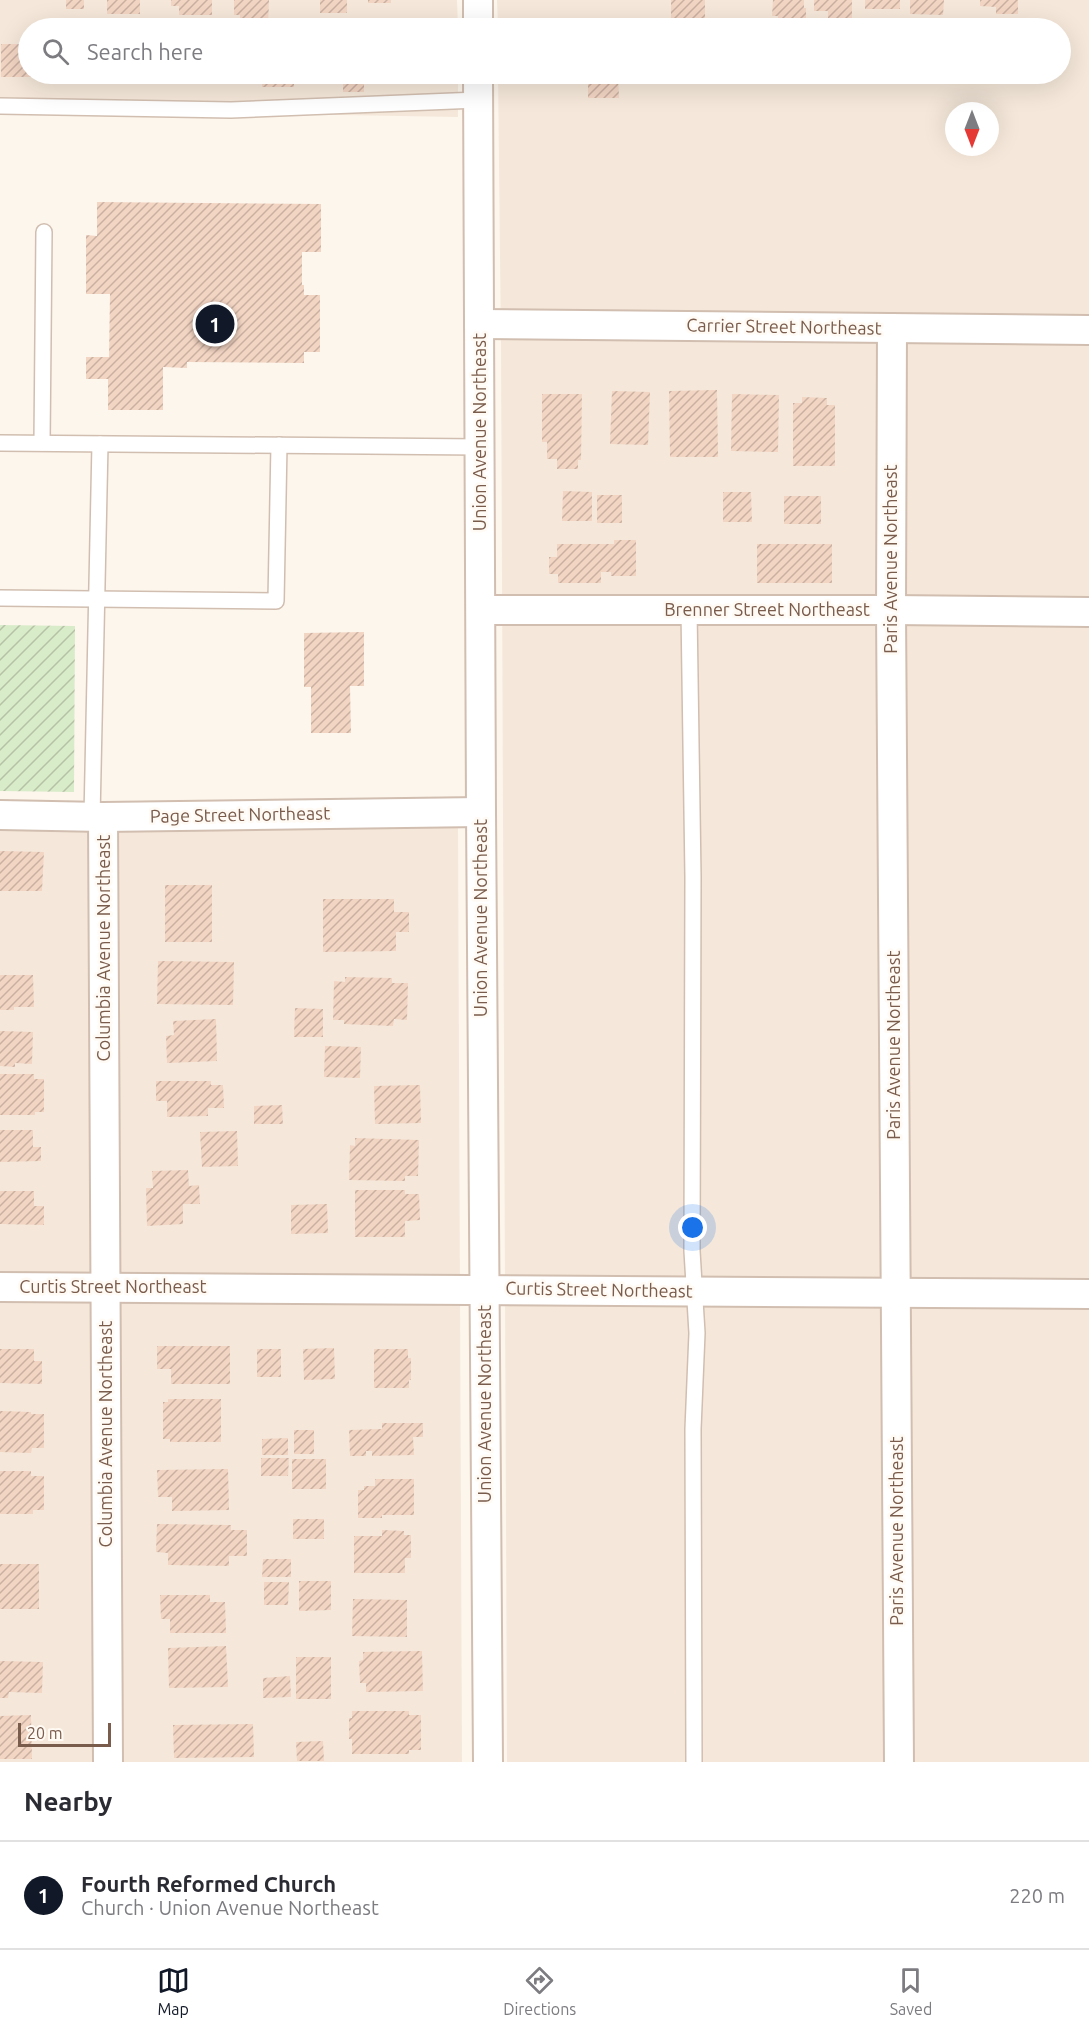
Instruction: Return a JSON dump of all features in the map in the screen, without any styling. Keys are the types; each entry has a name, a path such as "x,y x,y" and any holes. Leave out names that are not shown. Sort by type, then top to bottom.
{"street":[{"path":"478,0 478,18"},
{"name":"Union Avenue Northeast","path":"478,87 488,1762"},
{"name":"Carrier Street Northeast","path":"479,324 1089,330"},
{"name":"Paris Avenue Northeast","path":"892,328 891,610 899,1762"},
{"name":"Brenner Street Northeast","path":"481,610 1089,612"},
{"name":"Page Street Northeast","path":"0,815 98,817 481,812"},
{"name":"Columbia Avenue Northeast","path":"98,817 105,1287 108,1762"},
{"name":"Curtis Street Northeast","path":"0,1287 484,1288 1089,1294"}],"lane":[{"path":"0,106 231,110 478,87"},
{"path":"42,443 44,232"},
{"path":"0,443 480,447"},
{"path":"98,817 100,444"},
{"path":"0,598 276,601 279,445"},
{"path":"688,610 693,877 692,1251 696,1291 693,1429 694,1762"}],"shaded area":[{"path":"0,0 457,0 458,18 18,18 18,84 458,84 458,117 0,109"},
{"path":"497,0 1089,0 1089,1762 507,1762 498,84 1071,84 1071,18 498,18"},
{"path":"0,820 458,826 462,1762 0,1762"}],"green space":[{"path":"0,625 75,626 74,792 0,791"}],"building":[{"path":"66,0 84,0 84,9 66,9"},
{"path":"107,0 140,0 140,14 107,14"},
{"path":"171,0 212,0 212,15 179,15 179,6 171,6"},
{"path":"234,0 269,0 268,18 240,18 240,15 234,15"},
{"path":"320,0 347,0 347,13 320,13"},
{"path":"368,0 391,0 391,3 368,3"},
{"path":"671,0 705,0 705,18 671,18"},
{"path":"773,0 804,0 806,18 772,16"},
{"path":"814,0 852,0 852,18 828,18 828,11 814,11"},
{"path":"865,0 900,0 900,9 865,9"},
{"path":"910,0 944,0 943,15 910,14"},
{"path":"980,0 1018,0 1018,14 996,14 996,7 980,6"},
{"path":"1,44 18,44 18,77 1,77"},
{"path":"262,84 294,84 294,87 262,87"},
{"path":"343,84 364,84 364,92 343,92"},
{"path":"588,84 618,84 619,98 588,98"},
{"path":"97,202 321,204 321,252 302,252 304,295 320,295 320,352 304,352 304,363 187,362 187,368 163,367 163,410 108,410 108,379 86,379 86,357 109,357 110,294 86,294 86,235 97,236"},
{"path":"717,390 718,457 670,457 669,391"},
{"path":"612,391 650,392 648,445 610,444"},
{"path":"542,394 582,394 581,460 578,460 578,469 557,469 557,459 547,459 547,442 542,442"},
{"path":"732,394 779,395 778,452 731,451"},
{"path":"802,397 827,398 827,405 835,405 835,466 793,466 793,403 802,403"},
{"path":"563,491 592,492 592,521 562,521"},
{"path":"723,492 751,492 752,522 723,522"},
{"path":"597,495 622,495 622,523 597,523"},
{"path":"784,496 821,496 821,524 784,524"},
{"path":"614,540 636,540 636,576 611,576 611,572 601,572 601,583 558,583 558,574 549,574 549,557 557,557 557,544 614,544"},
{"path":"757,544 832,544 832,583 757,583"},
{"path":"364,632 364,686 350,686 351,733 311,733 311,687 304,687 304,633"},
{"path":"0,851 44,852 42,891 0,891"},
{"path":"165,885 212,885 212,942 165,942"},
{"path":"323,899 394,899 394,912 409,912 409,932 396,932 396,951 323,952"},
{"path":"158,961 234,962 233,1005 157,1004"},
{"path":"0,975 33,975 34,1007 0,1010"},
{"path":"345,977 392,978 392,983 408,983 407,1020 394,1019 393,1026 344,1024 344,1020 333,1020 334,981 345,982"},
{"path":"295,1008 323,1009 323,1037 294,1037"},
{"path":"216,1019 217,1061 167,1063 166,1036 174,1035 173,1021"},
{"path":"0,1031 33,1032 32,1064 15,1063 15,1067 0,1066"},
{"path":"325,1046 361,1047 360,1078 324,1077"},
{"path":"0,1074 34,1074 34,1079 44,1079 44,1112 35,1112 35,1115 0,1115"},
{"path":"156,1081 211,1081 211,1085 223,1085 224,1108 208,1108 208,1116 167,1117 167,1101 156,1101"},
{"path":"420,1085 421,1123 375,1124 374,1086"},
{"path":"282,1105 283,1124 254,1124 254,1106"},
{"path":"0,1130 33,1130 33,1147 41,1147 41,1161 0,1162"},
{"path":"237,1131 238,1166 202,1167 200,1132"},
{"path":"355,1138 419,1140 418,1176 405,1176 405,1181 349,1180 350,1145 355,1146"},
{"path":"188,1170 189,1186 199,1185 200,1204 183,1204 183,1224 147,1226 146,1188 153,1188 152,1171"},
{"path":"355,1190 405,1190 405,1194 419,1194 420,1220 405,1221 405,1237 355,1237"},
{"path":"0,1191 34,1191 34,1206 44,1206 44,1225 0,1224"},
{"path":"327,1204 328,1233 291,1234 291,1205"},
{"path":"157,1346 230,1346 230,1384 171,1384 171,1369 157,1369"},
{"path":"334,1348 335,1379 304,1380 303,1349"},
{"path":"0,1349 34,1349 34,1361 42,1361 42,1384 0,1383"},
{"path":"257,1349 281,1349 281,1377 257,1377"},
{"path":"374,1349 408,1349 408,1358 411,1358 409,1388 374,1388"},
{"path":"168,1399 221,1399 221,1442 170,1442 170,1439 163,1439 163,1402 168,1402"},
{"path":"0,1411 44,1414 44,1448 32,1448 31,1453 0,1452"},
{"path":"382,1423 423,1423 423,1437 413,1437 414,1455 372,1456 372,1451 366,1451 366,1456 350,1456 349,1430 382,1429"},
{"path":"294,1430 314,1430 314,1454 294,1454"},
{"path":"288,1438 288,1455 262,1455 262,1439"},
{"path":"261,1458 289,1458 288,1476 261,1476"},
{"path":"292,1459 326,1459 326,1489 292,1489"},
{"path":"228,1469 229,1510 172,1511 172,1497 158,1497 157,1470"},
{"path":"0,1471 31,1471 31,1476 44,1476 44,1510 33,1510 33,1514 0,1514"},
{"path":"375,1479 414,1479 414,1515 358,1518 358,1490 364,1490 364,1486 375,1486"},
{"path":"293,1519 324,1519 324,1539 293,1539"},
{"path":"157,1524 231,1525 231,1530 247,1530 247,1556 229,1556 229,1566 168,1565 168,1553 156,1552"},
{"path":"382,1530 404,1531 404,1535 411,1535 411,1558 405,1558 405,1573 354,1573 354,1536 382,1536"},
{"path":"263,1559 291,1559 291,1577 262,1577"},
{"path":"0,1564 39,1564 39,1609 0,1609"},
{"path":"299,1581 331,1581 331,1610 299,1611"},
{"path":"264,1582 289,1582 288,1605 264,1605"},
{"path":"160,1595 210,1595 210,1602 225,1602 226,1633 170,1633 170,1619 161,1619"},
{"path":"353,1599 407,1600 407,1637 352,1636"},
{"path":"226,1646 228,1687 169,1688 168,1648"},
{"path":"422,1651 423,1691 366,1692 366,1683 360,1683 359,1661 363,1660 363,1652"},
{"path":"296,1657 331,1657 331,1699 296,1699"},
{"path":"0,1661 43,1662 42,1693 9,1692 8,1698 0,1698"},
{"path":"290,1676 291,1697 263,1698 263,1678"},
{"path":"352,1711 409,1711 409,1715 421,1715 421,1750 409,1750 409,1754 352,1754 349,1718 352,1718"},
{"path":"31,1715 32,1759 0,1759 0,1716"},
{"path":"253,1724 254,1757 174,1758 173,1725"},
{"path":"323,1741 324,1761 297,1761 296,1742"}],"place":[{"name":"Fourth Reformed Church","path":"215,324"}]}
